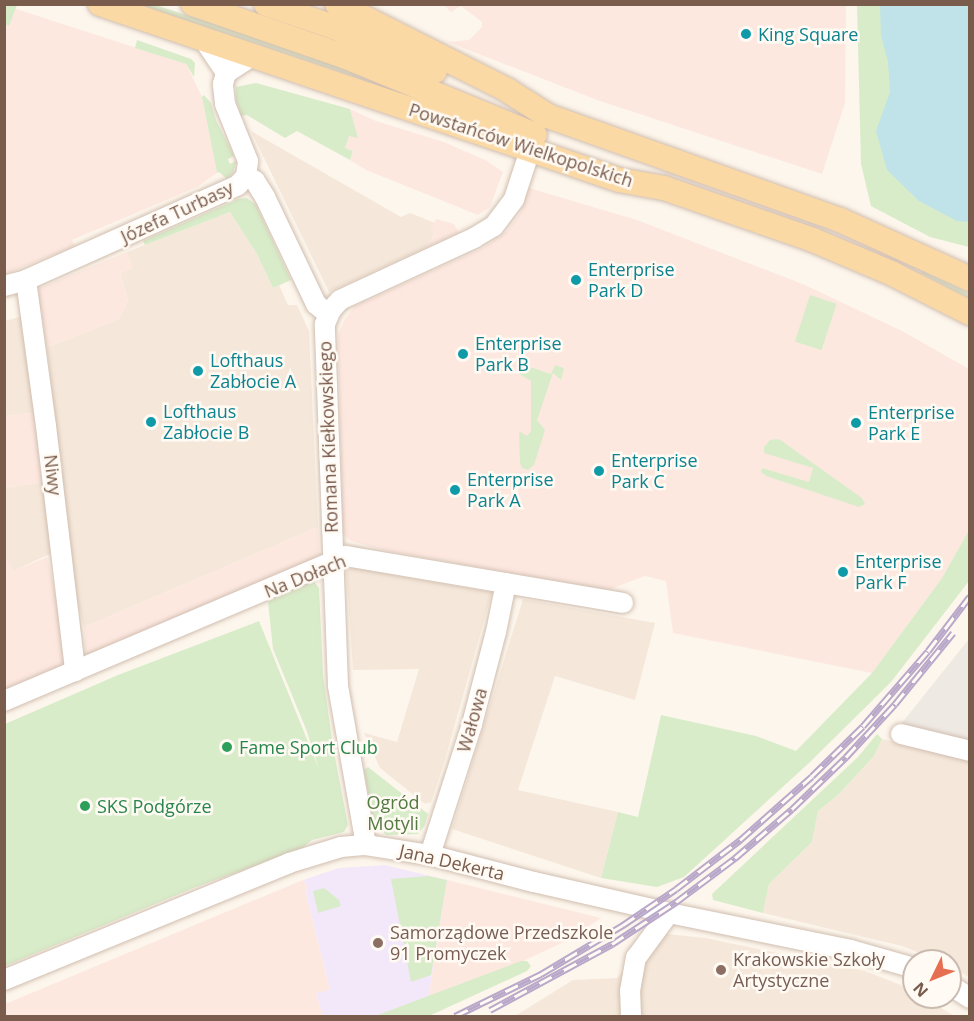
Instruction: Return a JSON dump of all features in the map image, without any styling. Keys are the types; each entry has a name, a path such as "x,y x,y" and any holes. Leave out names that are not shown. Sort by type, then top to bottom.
{"main road":[{"name":"Powstańców Wielkopolskich","path":"100,4 619,180 664,188 868,262 969,313"},
{"path":"193,4 311,32 548,116"},
{"path":"266,4 311,32 664,188"},
{"name":"Powstańców Wielkopolskich","path":"337,4 507,90 548,116 840,220 969,279"}],"street":[{"path":"204,40 226,73 252,56"},
{"name":"Józefa Turbasy","path":"4,285 26,280 216,197 238,185 246,176 248,161 225,104 223,90 226,73"},
{"name":"Romana Kiełkowskiego","path":"366,845 338,686 324,332 328,314 347,296 474,238 494,226 514,199 531,150"},
{"name":"Romana Kiełkowskiego","path":"246,176 255,181 265,197 316,304 328,314"},
{"name":"Niwy","path":"26,280 45,414 75,671"},
{"name":"Na Dołach","path":"4,701 332,561 350,556 623,603"},
{"name":"Wałowa","path":"430,855 472,724 506,583"},
{"path":"901,734 969,751"},
{"name":"Jana Dekerta","path":"4,980 289,863 341,847 366,845 430,855 669,914 860,952 902,964"},
{"path":"631,1017 630,991 636,958 669,914"}],"shaded area":[{"path":"4,5 186,64 202,97 217,173 197,187 72,240 75,246 5,274"},
{"path":"444,5 846,5 845,103 822,174 597,100 448,42 469,40 482,27 482,22 461,6 451,12"},
{"path":"350,109 376,121 444,142 487,161 503,172 490,207 478,215 366,170 350,160 353,151 345,148 349,135 355,137"},
{"path":"251,131 401,217 410,213 435,223 431,229 435,232 427,247 329,292"},
{"path":"529,188 637,220 805,285 902,331 969,369 969,530 942,578 872,673 673,633 666,581 645,576 608,590 382,550 351,541 343,535 338,335 345,319 355,306 483,248 507,231 520,213"},
{"path":"230,212 257,254 273,288 279,285 288,305 297,305 309,331 318,527 84,627 75,591 47,347 119,319 128,300 120,273 132,268 127,252"},
{"path":"436,219 454,224 459,233 427,247 435,232 431,229"},
{"path":"127,252 132,268 120,273 128,300 119,319 47,347 37,289"},
{"path":"23,316 36,412 5,416 4,321"},
{"path":"36,412 48,481 5,488 5,416"},
{"path":"48,481 52,553 13,571 8,561 5,562 5,488"},
{"path":"318,527 320,561 86,658 84,627"},
{"path":"47,557 61,619 67,668 5,696 5,562 8,560 13,571"},
{"path":"346,567 492,592 431,802 425,804 380,768 364,733 397,742 419,669 353,670"},
{"path":"523,599 655,623 635,700 555,676 518,790 618,812 601,878 452,829"},
{"path":"969,639 969,743 901,724"},
{"path":"882,739 969,760 969,977 962,973 962,949 910,949 763,913 769,884 812,842 818,811 838,795 874,756"},
{"name":"Samorządowe Przedszkole 91 Promyczek","path":"385,865 447,880 427,1006 393,1016 323,1016 316,993 330,990 306,894 307,886 303,880 339,868"},
{"path":"303,880 307,886 306,894 330,991 316,994 323,1016 5,1016 5,1004"},
{"path":"447,880 601,918 568,940 427,1006"},
{"path":"658,933 705,938 865,971 902,985 902,1009 943,1009 954,1016 515,1016 573,980 617,978"}],"green space":[{"path":"5,4 17,5 9,26 5,24"},
{"path":"141,5 155,5 302,52 401,92"},
{"path":"857,5 918,5 884,155 887,170 969,208 969,247 930,237 871,206 861,164"},
{"path":"137,40 191,59 195,63 194,77 186,64 135,48"},
{"path":"256,83 350,109 358,138 349,136 345,148 353,151 350,160 297,131 285,138 247,115 241,116 236,99 236,87"},
{"path":"204,95 211,103 216,120 234,156 228,159 230,164 236,161 233,173 227,179 219,172 217,173 202,97"},
{"path":"247,198 256,205 291,280 273,288 257,254 230,212 145,245 143,241 238,199"},
{"path":"922,271 969,293 969,298 921,273"},
{"path":"810,295 837,304 821,350 795,342"},
{"path":"522,355 526,356 524,365 551,374 555,365 564,368 561,380 553,373 537,420 545,430 534,465 528,470 522,468 520,463 519,431 527,436 531,431 531,381 519,374 519,358"},
{"path":"779,439 862,498 865,504 859,507 766,476 761,472 762,468 809,482 813,468 764,453 764,447 770,440"},
{"path":"969,530 969,581 891,682 809,763 684,877 657,887 601,878 618,812 638,817 661,715 756,736 796,751 872,673 942,578"},
{"path":"312,579 319,588 323,675 333,747 348,825 344,832 312,840 301,849 196,887 5,966 5,724 118,675 259,621 319,769 306,729 273,649 268,602 270,596"},
{"path":"877,734 882,739 874,756 838,795 818,811 812,842 769,884 763,913 713,900 712,894 858,757"},
{"name":"Ogród Motyli","path":"368,767 428,814 425,825 418,834 387,835 378,830 373,820 364,770"},
{"path":"428,876 447,880 431,975 411,982 391,879"},
{"path":"324,888 339,900 341,906 318,913 313,891"},
{"path":"521,961 527,961 531,966 527,971 429,1016 375,1016"}],"water":[{"path":"880,5 969,5 969,222 957,221 919,201 887,170 876,131 890,92 888,62 881,35"}],"railway":[{"path":"455,1016 541,974 623,925 676,889 740,840 812,776 863,726 928,651 970,596"},
{"path":"490,1010 612,944 676,902 735,858 792,809 846,757 895,704 953,633"}],"place":[{"name":"King Square","path":"746,34"},
{"name":"Enterprise Park D","path":"576,280"},
{"name":"Enterprise Park B","path":"463,354"},
{"name":"Lofthaus Zabłocie A","path":"198,371"},
{"name":"Lofthaus Zabłocie B","path":"151,422"},
{"name":"Enterprise Park E","path":"856,423"},
{"name":"Enterprise Park C","path":"599,471"},
{"name":"Enterprise Park A","path":"455,490"},
{"name":"Enterprise Park F","path":"843,572"},
{"name":"Fame Sport Club","path":"227,747"},
{"name":"SKS Podgórze","path":"85,806"},
{"name":"Samorządowe Przedszkole 91 Promyczek","path":"378,943"},
{"name":"Krakowskie Szkoły Artystyczne","path":"721,970"}]}
